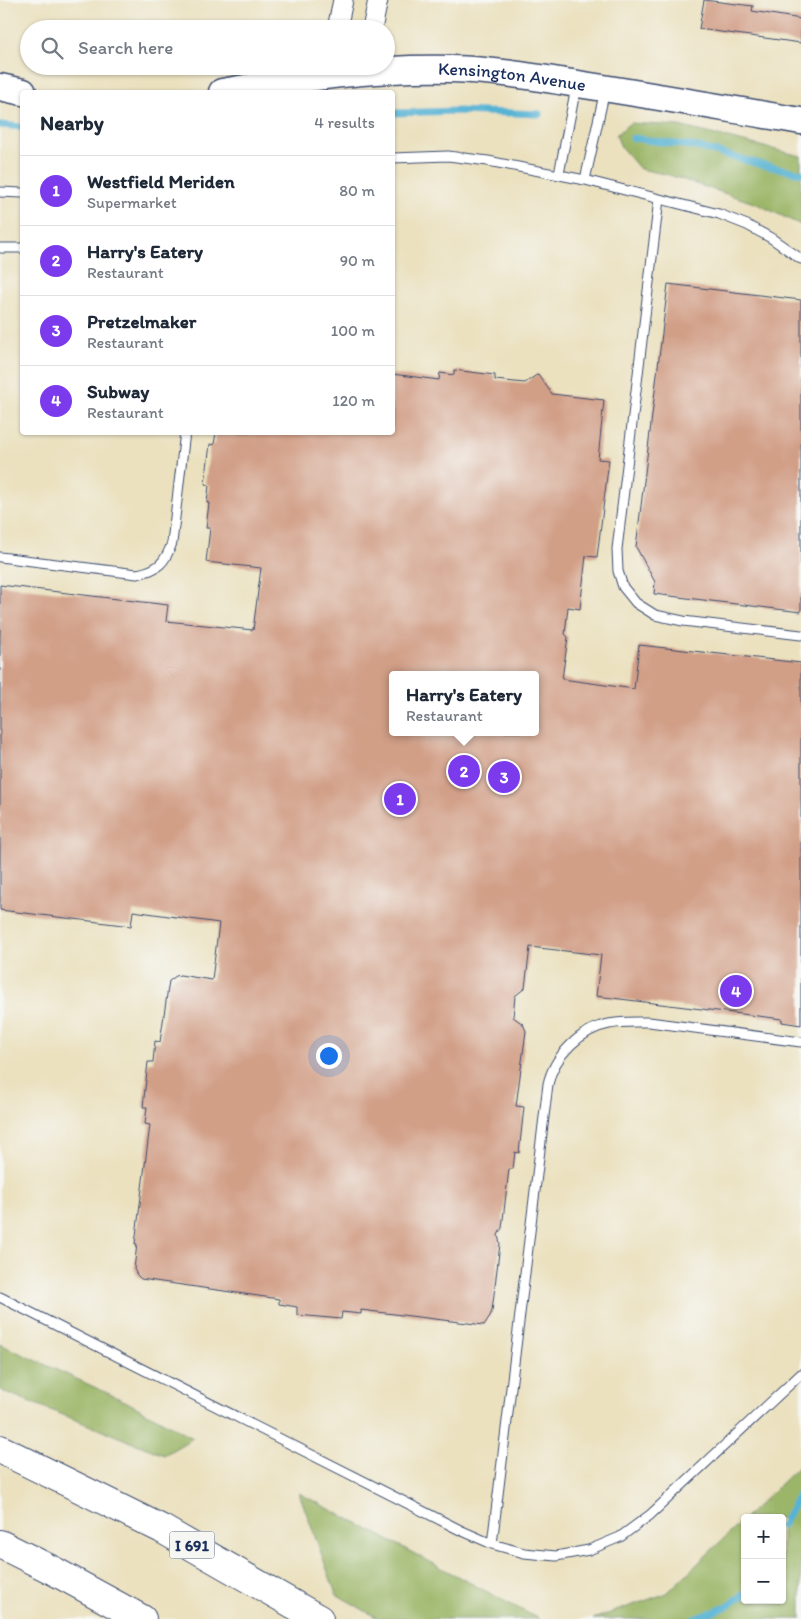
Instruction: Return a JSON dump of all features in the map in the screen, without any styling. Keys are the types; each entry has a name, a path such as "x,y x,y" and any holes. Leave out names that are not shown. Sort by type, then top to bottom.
{"highway":[{"name":"I 691","path":"0,1449 162,1529 319,1619"},
{"path":"0,1544 142,1619"}],"main road":[{"name":"Kensington Avenue","path":"395,68 454,69 508,73 801,121"},
{"name":"Kensington Avenue","path":"233,90 310,75"},
{"path":"0,87 20,91"}],"street":[{"path":"339,20 343,0"},
{"path":"374,20 378,0"}],"lane":[{"path":"560,174 576,84"},
{"path":"585,180 605,88"},
{"path":"395,158 448,156 488,161 585,180 719,214 747,225 801,258"},
{"path":"0,192 20,193"},
{"path":"659,199 617,549 618,571 623,587 636,604 655,615 683,621 801,635"},
{"path":"0,248 20,248"},
{"path":"0,557 137,574 150,571 160,565 168,554 172,543 185,435"},
{"path":"492,1544 548,1084 550,1072 556,1061 586,1034 607,1024 628,1021 649,1022 801,1042"},
{"path":"0,1297 438,1520 492,1544 524,1553 556,1556 589,1550 620,1537 650,1516 801,1374"}],"green space":[{"path":"630,123 679,126 801,156 801,225 757,204 669,175 640,169 621,147 616,135"},
{"path":"0,1344 127,1402 193,1438 164,1455 0,1390"},
{"path":"801,1464 801,1619 593,1619 667,1593 741,1522 741,1604 786,1604 786,1514 749,1514"},
{"path":"299,1493 539,1619 379,1619 336,1594"}],"building":[{"path":"704,0 753,6 752,11 801,19 801,43 699,29"},
{"path":"668,284 801,300 801,612 654,594 655,582 636,547"},
{"path":"454,370 495,375 495,380 525,383 538,374 552,394 604,400 598,459 609,460 597,557 586,556 580,609 568,607 565,634 568,637 562,679 634,689 639,645 801,663 801,1025 782,1022 782,1019 596,996 601,955 530,947 525,988 515,996 513,1017 523,1024 526,1031 516,1106 524,1107 519,1153 515,1152 513,1169 509,1169 502,1228 498,1235 500,1244 492,1311 484,1325 361,1310 361,1314 342,1312 341,1319 297,1315 297,1307 279,1304 279,1299 141,1279 134,1269 137,1244 135,1244 150,1125 145,1124 147,1107 143,1107 148,1062 153,1062 155,1041 160,1042 169,981 180,975 212,980 219,923 133,911 131,926 0,910 0,585 168,605 166,621 253,630 261,568 206,562 210,528 206,528 209,485 205,484 210,444 214,445 216,435 395,435 395,374 439,380 440,373 454,375"}],"waterway":[{"path":"395,113 457,111 539,114"},
{"path":"0,125 20,127"},
{"path":"633,138 697,147 801,173"},
{"path":"786,1519 801,1491"},
{"path":"694,1619 726,1607 741,1597"}],"place":[{"name":"Harry's Eatery","path":"464,771"},
{"name":"Pretzelmaker","path":"504,777"},
{"name":"Westfield Meriden","path":"400,799"},
{"name":"Subway","path":"736,991"}]}
